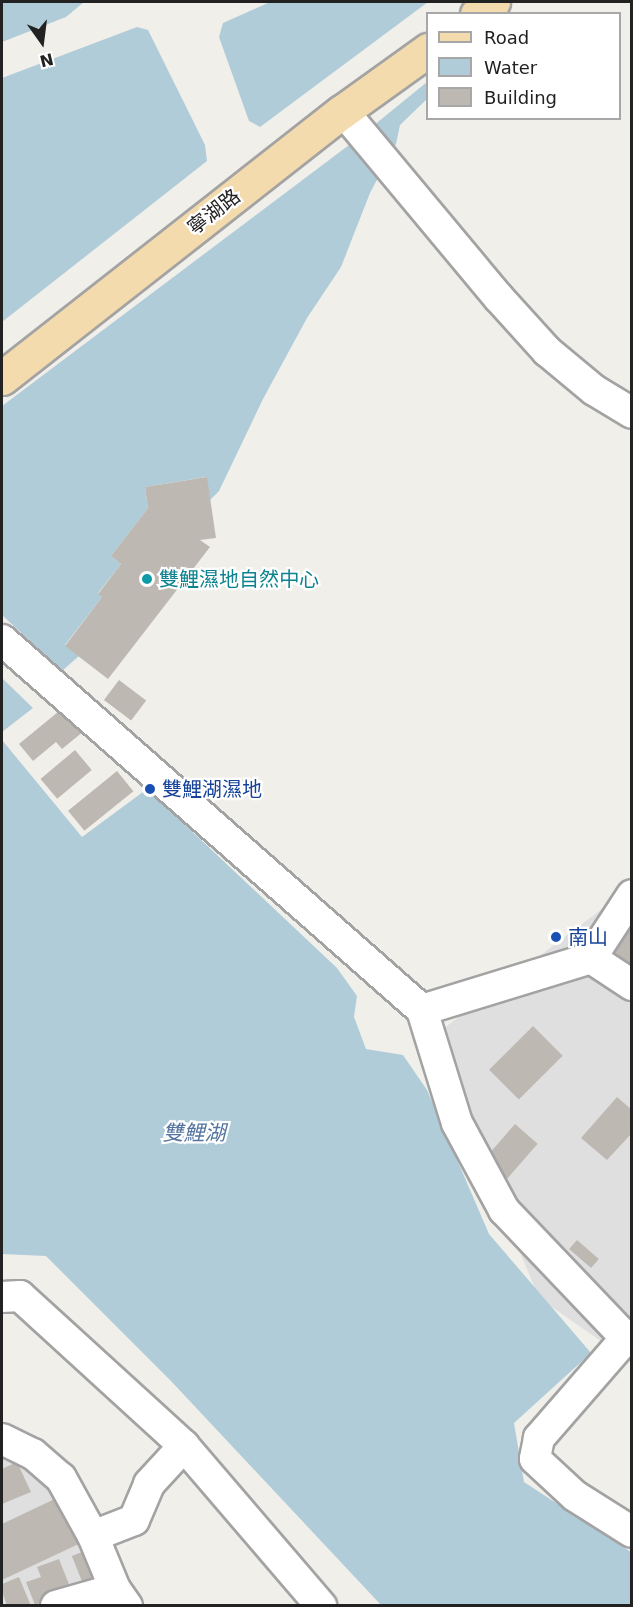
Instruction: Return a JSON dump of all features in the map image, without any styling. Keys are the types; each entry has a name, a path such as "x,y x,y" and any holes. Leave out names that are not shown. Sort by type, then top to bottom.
{"main road":[{"path":"480,12 493,2"},
{"name":"寧湖路","path":"2,378 352,121 426,52"}],"street":[{"path":"352,121 548,351 594,390 632,413"},
{"path":"2,640 422,1010 457,1123 504,1210 629,1341 539,1438 535,1459 575,1496 632,1532"},
{"path":"422,1010 591,958 632,895"},
{"path":"591,958 632,985"},
{"path":"2,1297 20,1296 184,1446 321,1605"},
{"path":"2,1439 33,1454 61,1478 93,1536 121,1597 56,1605"},
{"path":"93,1536 134,1520 149,1484 184,1446"}],"shaded area":[{"path":"631,887 631,1362 539,1298 431,1038"},
{"path":"2,1448 65,1470 141,1605 2,1606"}],"water":[{"path":"2,2 84,2 66,17 2,42"},
{"path":"270,2 428,2 260,127 249,121 219,37 223,23"},
{"path":"137,27 148,30 205,145 207,161 2,322 2,78"},
{"path":"426,83 426,100 400,125 396,144 370,193 341,267 307,318 263,399 219,491 210,500 206,477 145,487 148,508 111,556 121,564 98,593 102,597 65,645 79,656 62,671 2,615 2,406 357,139"},
{"path":"2,678 33,708 2,732"},
{"name":"雙鯉湖","path":"2,740 82,837 147,789 337,968 357,996 354,1017 366,1049 403,1055 427,1090 489,1234 591,1353 514,1423 524,1482 631,1552 631,1605 381,1605 171,1381 46,1256 2,1254"}],"building":[{"name":"雙鯉濕地自然中心","path":"207,477 216,538 200,540 210,547 108,679 65,646 102,597 98,594 121,564 111,556 148,508 145,487"},
{"path":"119,680 146,700 131,720 104,700"},
{"path":"64,707 84,731 62,749 56,742 33,761 19,744"},
{"path":"75,750 92,770 57,799 41,779"},
{"path":"117,771 133,791 84,831 68,811"},
{"path":"632,925 632,966 613,953"},
{"path":"533,1026 563,1056 519,1100 489,1070"},
{"path":"617,1097 632,1110 632,1133 607,1160 581,1138"},
{"path":"515,1124 538,1144 506,1180 484,1160"},
{"path":"577,1240 599,1259 591,1268 569,1249"},
{"path":"17,1462 31,1492 2,1504 2,1469"},
{"path":"61,1496 83,1542 2,1580 2,1524"},
{"path":"82,1552 94,1581 83,1585 72,1556"},
{"path":"59,1559 72,1592 35,1605 26,1582 41,1577 37,1567"},
{"path":"19,1577 31,1606 7,1606 2,1584"}],"place":[{"name":"雙鯉濕地自然中心","path":"147,579"},
{"name":"雙鯉湖濕地","path":"150,789"},
{"name":"南山","path":"556,937"}]}
